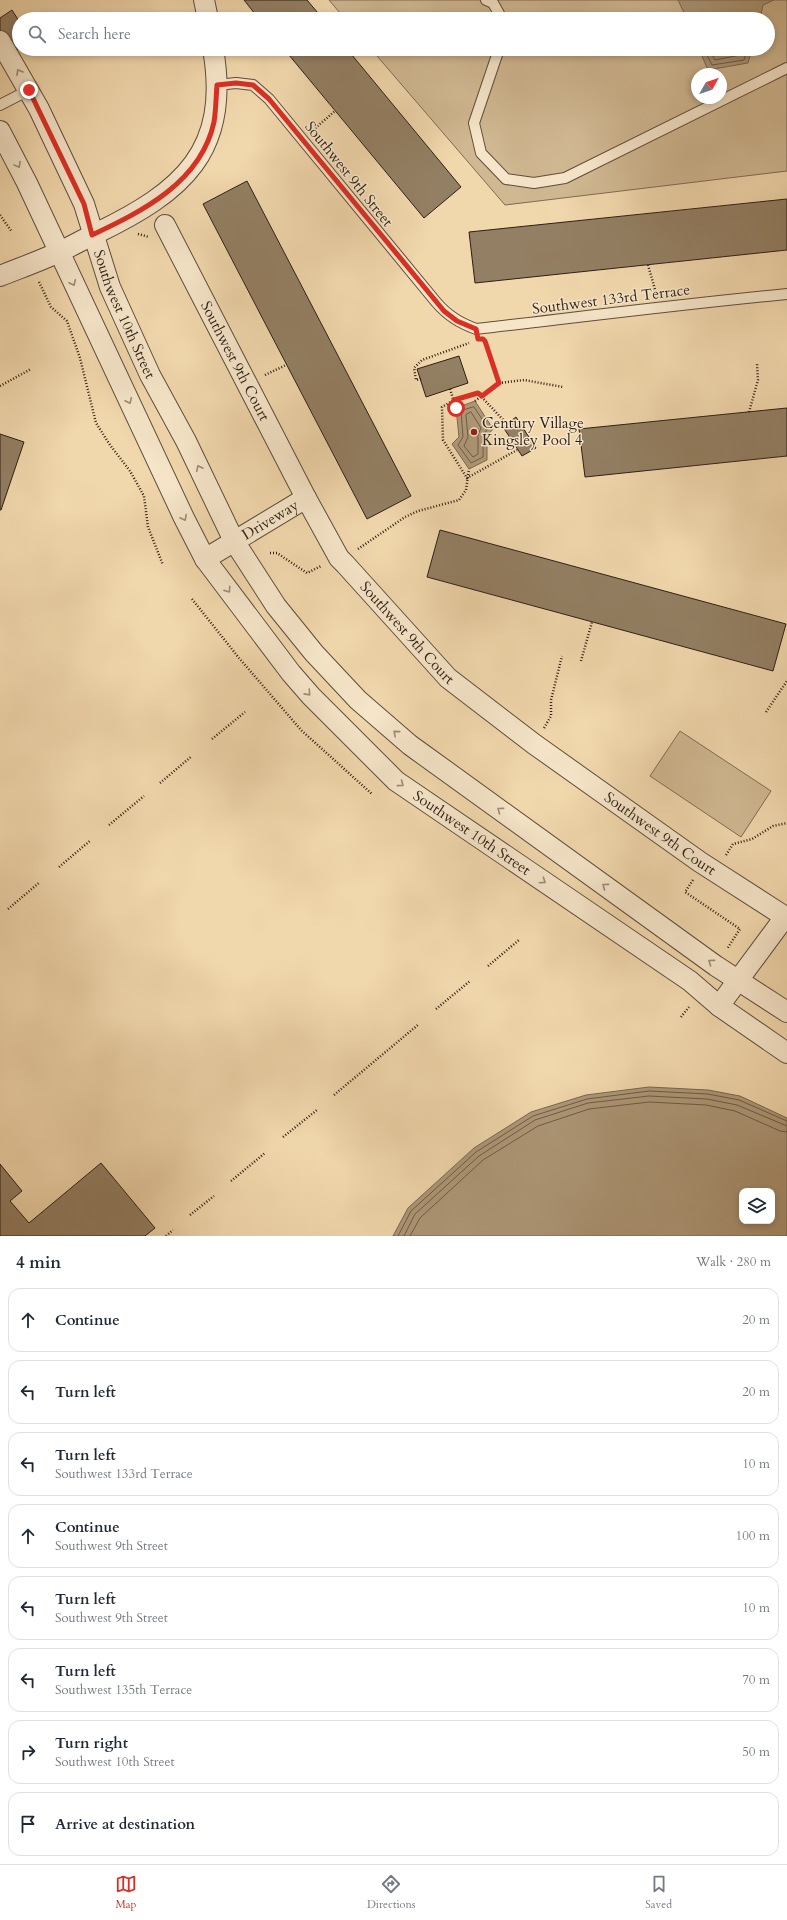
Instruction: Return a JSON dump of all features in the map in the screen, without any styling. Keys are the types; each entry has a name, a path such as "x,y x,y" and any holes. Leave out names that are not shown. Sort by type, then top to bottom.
{"street":[{"path":"204,0 207,12"},
{"name":"Southwest 10th Street","path":"0,41 29,90 84,204 92,235 110,287 150,375 186,441 234,541 276,606 314,653 358,700 410,745 737,980 787,1012"},
{"path":"0,276 59,252 133,216 152,204 176,185 198,160 207,143 214,122 217,85 214,56"},
{"name":"Southwest 10th Street","path":"0,131 27,183 184,518 205,559 291,673 311,696 396,781 690,982 719,1006 787,1053"},
{"name":"Southwest 9th Court","path":"165,225 306,498 339,558 448,678 534,744 709,868 786,917"},
{"name":"Driveway","path":"234,541 306,498"},
{"path":"205,559 234,541"},
{"path":"719,1006 737,980 786,917"}],"lane":[{"path":"486,0 493,3 498,12"},
{"path":"497,56 474,123 481,153 506,178 534,183 565,178 787,68"},
{"name":"Southwest 9th Street","path":"217,85 236,83 253,85 269,99 444,311"},
{"path":"0,105 29,90"},
{"name":"Southwest 133rd Terrace","path":"444,311 477,334 657,307 787,294"}],"path":[{"path":"302,139 336,111"},
{"path":"0,215 12,232"},
{"path":"648,265 657,297 657,307"},
{"path":"39,282 51,307 67,321 80,358 96,423 110,445 130,471 144,496 148,527 163,565"},
{"path":"421,379 416,380 414,368 422,360 477,334 485,341 499,383"},
{"path":"749,412 758,380 757,364"},
{"path":"0,386 31,369"},
{"path":"475,401 499,383 524,380 563,387"},
{"path":"450,389 456,408"},
{"path":"467,478 443,440 442,407 454,400 478,393 507,424"},
{"path":"467,478 518,450"},
{"path":"356,550 405,517 418,511 459,500 466,490 469,469"},
{"path":"270,553 277,553 307,573 326,564"},
{"path":"192,599 239,658 301,730 372,794"},
{"path":"581,661 592,622"},
{"path":"534,744 552,716 551,700 562,656"},
{"path":"766,712 787,681"},
{"path":"212,739 246,712"},
{"path":"160,783 192,756"},
{"path":"109,825 144,796"},
{"path":"727,950 740,929 685,892 734,844 752,839 772,826 787,823"},
{"path":"59,867 91,840"},
{"path":"8,909 40,882"},
{"path":"488,966 520,940"},
{"path":"436,1010 470,981"},
{"path":"681,1017 691,1003"},
{"path":"334,1095 419,1024"},
{"path":"283,1137 317,1110"},
{"path":"231,1181 265,1153"},
{"path":"190,1215 214,1196"},
{"path":"166,1236 173,1230"}],"shaded area":[{"path":"329,0 787,0 787,171 505,205 377,56 775,56 775,12 339,12"},
{"path":"680,731 771,791 741,837 650,776"}],"water":[{"path":"678,0 774,0 763,5 762,12 684,12"},
{"path":"702,56 750,56 748,63 719,68 707,68"},
{"name":"Century Village Kingsley Pool 4","path":"475,401 493,429 487,436 487,460 469,469 452,444 459,437 456,408"},
{"path":"649,1087 708,1090 740,1096 787,1118 787,1236 393,1236 408,1208 474,1148 531,1112 586,1095"}],"building":[{"path":"244,0 307,0 317,12 253,12"},
{"path":"12,10 13,12 12,12 12,53 0,61 0,18"},
{"path":"290,56 353,56 461,187 424,218"},
{"path":"247,181 411,496 367,519 203,204"},
{"path":"787,199 787,250 475,283 469,232"},
{"path":"459,356 468,383 426,397 417,369"},
{"path":"787,408 787,456 585,477 579,429"},
{"path":"516,417 536,448 522,456 503,427"},
{"path":"0,434 24,442 1,510 0,510"},
{"path":"440,530 786,624 773,671 427,577"},
{"path":"101,1163 155,1228 145,1236 0,1236 0,1164 22,1191 10,1201 29,1223"}],"place":[{"name":"Century Village Kingsley Pool 4","path":"474,432"}],"route":[{"path":"29,90 84,204 92,235 133,216 152,204 186,175 198,160 207,143 214,122 217,85 236,83 253,85 269,99 444,311 457,321 476,329 478,339 483,339 485,341 499,383 482,396 478,393 454,400 456,408"}]}
